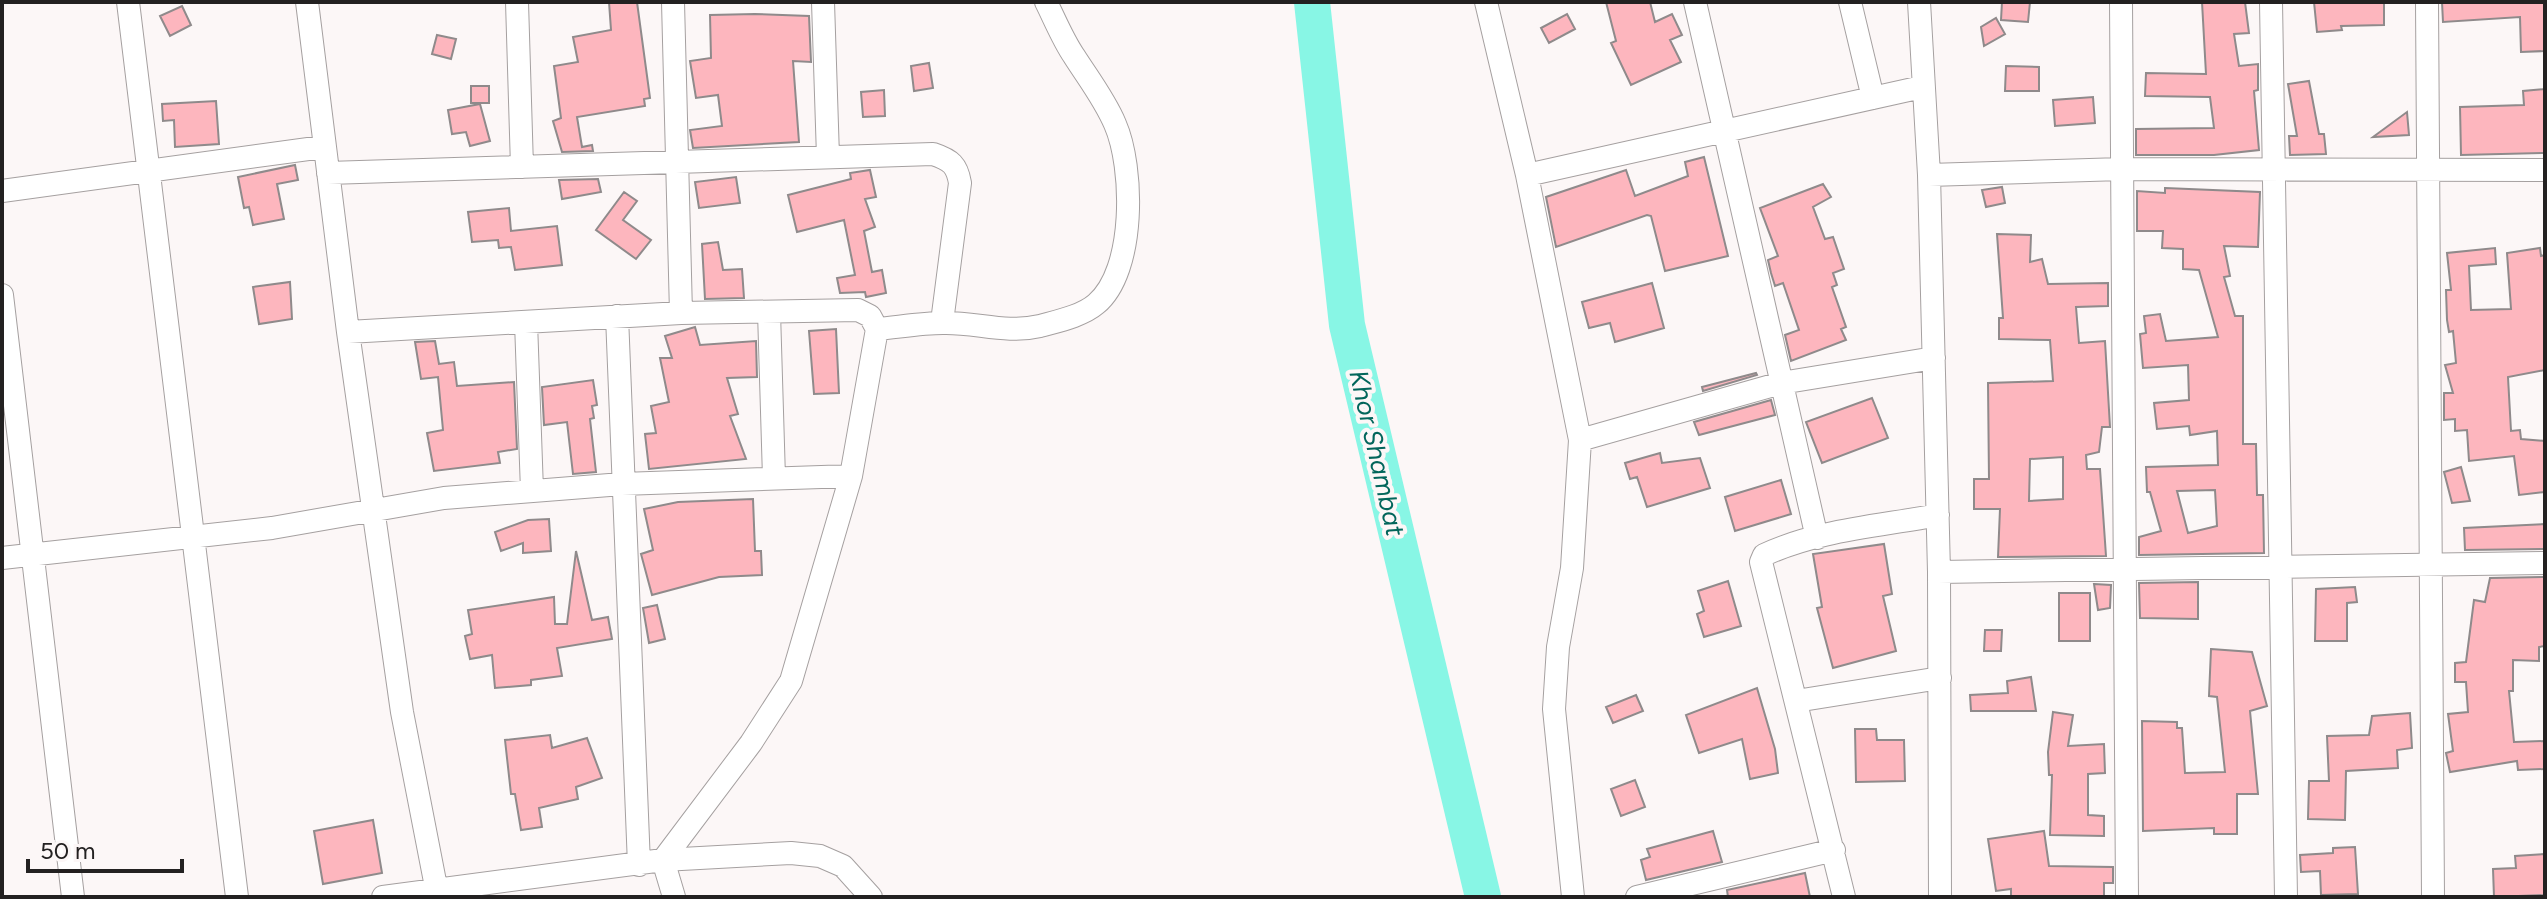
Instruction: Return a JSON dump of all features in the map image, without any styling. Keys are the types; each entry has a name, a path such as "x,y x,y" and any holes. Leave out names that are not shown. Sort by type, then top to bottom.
{"street":[{"path":"128,2 237,897"},
{"path":"307,2 323,147 402,712 437,894"},
{"path":"517,2 522,167"},
{"path":"673,2 681,313"},
{"path":"823,2 828,157"},
{"path":"877,329 942,322 998,330 1037,327 1073,316 1096,304 1106,292 1128,234 1130,196 1116,125 1071,53 1046,2"},
{"path":"1486,2 1527,175 1580,440 1572,568 1558,647 1554,709 1573,897"},
{"path":"1695,2 1817,538"},
{"path":"1850,2 1873,98"},
{"path":"1919,2 1929,175 1938,515 1940,897"},
{"path":"2121,2 2127,897"},
{"path":"2271,2 2286,897"},
{"path":"2427,2 2433,897"},
{"path":"1527,175 1922,87"},
{"path":"2,191 323,147"},
{"path":"328,173 933,154 948,159 957,167 960,183 942,322"},
{"path":"1929,175 2122,169 2545,170"},
{"path":"2,295 73,897"},
{"path":"348,332 681,313 858,310 870,316 877,329 851,476 791,681 751,743 663,860"},
{"path":"769,312 774,478"},
{"path":"617,316 639,865"},
{"path":"526,322 532,491"},
{"path":"1580,440 1781,383 1934,358"},
{"path":"2,558 272,528 444,498 622,484 851,476"},
{"path":"1844,897 1761,562 1764,555 1775,550 1817,538 1938,515"},
{"path":"1939,572 2545,563"},
{"path":"1796,701 1940,678"},
{"path":"1637,897 1834,850"},
{"path":"383,897 437,894 663,860 791,853 820,856 843,866 871,897"},
{"path":"663,860 674,897"}],"building":[{"path":"609,2 637,2 650,98 644,99 645,106 577,117 582,147 592,145 593,151 562,152 553,121 561,118 554,66 578,62 573,37 611,30"},
{"path":"1606,2 1650,2 1655,22 1672,14 1682,35 1670,40 1681,62 1631,85 1611,43 1616,41"},
{"path":"2002,2 2030,2 2028,22 2001,20"},
{"path":"2202,2 2245,2 2249,33 2234,34 2239,66 2258,64 2258,90 2254,91 2259,150 2214,155 2136,155 2136,129 2214,128 2210,97 2145,96 2146,73 2206,74"},
{"path":"2314,2 2384,2 2384,25 2341,26 2342,30 2317,32"},
{"path":"2442,2 2545,2 2545,51 2521,52 2520,17 2443,22"},
{"path":"182,6 191,25 170,36 160,16"},
{"path":"1567,14 1575,29 1549,43 1541,28"},
{"path":"710,15 809,16 811,62 793,61 799,142 693,148 690,130 722,126 718,95 696,98 690,61 711,58"},
{"path":"1996,18 2005,34 1984,46 1981,27"},
{"path":"437,35 456,39 451,59 432,54"},
{"path":"929,63 933,88 914,91 911,66"},
{"path":"2006,66 2039,67 2039,91 2005,91"},
{"path":"2309,81 2319,134 2324,134 2326,154 2290,155 2289,136 2297,136 2288,84"},
{"path":"471,86 489,86 489,103 471,103"},
{"path":"2545,89 2545,153 2461,155 2460,107 2524,105 2523,91"},
{"path":"884,90 885,116 863,117 861,92"},
{"path":"2093,97 2095,123 2055,126 2053,100"},
{"path":"216,101 219,144 175,147 174,120 163,121 162,104"},
{"path":"480,104 490,141 470,146 466,132 452,134 448,110"},
{"path":"2407,112 2409,135 2373,137"},
{"path":"1704,157 1728,256 1665,271 1651,216 1647,215 1556,247 1546,197 1626,170 1635,196 1688,176 1685,162"},
{"path":"295,165 298,180 277,184 284,219 253,225 249,207 244,208 238,177"},
{"path":"870,170 876,197 865,199 875,227 864,231 872,272 882,270 886,293 866,297 865,292 840,293 837,278 855,275 844,220 797,232 788,195 851,179 850,173"},
{"path":"736,177 740,203 699,208 695,182"},
{"path":"598,179 601,192 562,199 559,180"},
{"path":"1823,184 1831,197 1813,207 1825,239 1833,237 1844,269 1833,273 1837,285 1832,287 1846,327 1841,329 1846,340 1791,361 1785,335 1799,330 1783,283 1775,286 1768,260 1778,256 1760,208"},
{"path":"2002,187 2005,203 1986,207 1982,190"},
{"path":"2165,188 2260,192 2258,247 2224,246 2230,276 2224,277 2235,316 2243,316 2243,444 2256,444 2257,495 2263,495 2264,553 2139,555 2139,537 2161,531 2150,492 2147,492 2146,467 2218,465 2217,431 2190,435 2189,426 2157,429 2154,403 2189,400 2188,365 2143,368 2140,334 2146,333 2144,316 2160,314 2166,341 2218,337 2199,270 2183,269 2183,249 2162,248 2163,231 2137,231 2137,191 2165,193","holes":["2215,490 2217,526 2188,533 2177,491"]},
{"path":"624,192 637,201 623,220 651,240 636,259 596,230"},
{"path":"509,208 511,231 557,226 562,265 515,270 511,247 499,248 498,240 472,242 468,212"},
{"path":"1997,234 2031,235 2030,262 2042,259 2048,284 2108,283 2108,306 2076,307 2079,343 2105,341 2110,427 2102,427 2099,452 2086,455 2087,469 2100,469 2106,556 1998,557 2000,509 1974,509 1974,479 1989,479 1988,383 2053,381 2050,340 1999,339 1999,318 2003,318","holes":["2063,457 2063,499 2029,501 2030,459"]},
{"path":"718,242 723,270 742,269 744,298 705,299 702,244"},
{"path":"2495,248 2496,264 2469,266 2471,310 2511,309 2507,253 2540,248 2541,256 2545,255 2545,370 2508,377 2511,431 2520,430 2521,439 2545,441 2545,492 2519,495 2514,456 2469,461 2467,430 2455,431 2455,419 2444,420 2444,393 2453,393 2445,365 2456,363 2453,331 2449,332 2447,320 2446,290 2451,290 2447,253"},
{"path":"290,282 292,319 259,324 253,287"},
{"path":"1652,283 1664,328 1615,342 1610,323 1589,328 1582,302"},
{"path":"695,327 700,345 756,341 757,377 727,378 738,414 730,416 746,459 649,469 645,434 656,433 651,406 669,402 660,358 672,358 665,336"},
{"path":"836,329 839,393 814,394 809,331"},
{"path":"435,341 439,364 454,362 457,386 514,382 517,449 498,452 500,463 434,471 427,433 443,430 438,377 421,379 415,342"},
{"path":"1757,375 1703,391 1702,387"},
{"path":"593,380 597,405 592,406 594,418 590,419 596,472 573,474 567,422 544,425 542,387"},
{"path":"1872,398 1888,438 1822,463 1806,422"},
{"path":"1771,400 1775,415 1699,435 1694,422"},
{"path":"1660,453 1662,463 1700,458 1710,488 1647,507 1637,477 1630,479 1625,463"},
{"path":"2461,467 2470,501 2452,503 2444,472"},
{"path":"1781,480 1791,514 1735,531 1725,497"},
{"path":"753,499 755,551 761,551 762,575 719,577 652,595 641,554 653,550 644,509 678,502"},
{"path":"549,519 551,551 523,553 523,543 501,551 495,532 528,520"},
{"path":"2545,524 2545,549 2465,550 2464,528"},
{"path":"1884,544 1892,594 1883,596 1896,651 1833,668 1817,608 1822,607 1813,554"},
{"path":"576,551 592,620 608,617 612,639 557,648 562,676 531,680 531,685 495,688 492,655 470,659 465,636 472,634 468,610 554,597 555,624 567,624"},
{"path":"2545,577 2545,646 2539,647 2539,661 2513,660 2513,691 2509,691 2514,742 2545,741 2545,769 2518,770 2517,761 2450,772 2446,753 2453,751 2448,714 2468,712 2466,682 2455,682 2455,663 2466,662 2474,600 2485,602 2490,578"},
{"path":"1728,581 1741,626 1704,637 1697,614 1704,611 1698,591"},
{"path":"2198,582 2198,619 2140,618 2139,583"},
{"path":"2094,584 2111,585 2110,608 2098,610"},
{"path":"2355,587 2357,602 2347,603 2347,641 2315,641 2316,589"},
{"path":"2059,593 2090,593 2090,641 2059,641"},
{"path":"657,605 665,639 649,643 643,608"},
{"path":"1985,630 2002,630 2001,651 1984,651"},
{"path":"2211,649 2252,652 2267,706 2250,711 2258,794 2237,794 2237,834 2214,834 2214,828 2143,831 2142,721 2177,722 2177,728 2182,728 2185,773 2225,772 2217,697 2209,696"},
{"path":"2031,677 2036,711 1971,711 1970,695 2008,693 2007,681"},
{"path":"1757,688 1775,749 1778,773 1750,779 1742,739 1699,753 1686,715"},
{"path":"1636,695 1643,711 1613,723 1606,707"},
{"path":"2053,712 2073,715 2068,746 2104,744 2105,773 2088,774 2088,815 2104,816 2104,836 2050,835 2052,775 2049,775 2048,752"},
{"path":"2410,713 2412,748 2397,750 2398,768 2346,771 2345,820 2308,819 2309,781 2329,781 2327,736 2369,735 2372,716"},
{"path":"1855,729 1876,729 1877,740 1904,740 1905,781 1856,782"},
{"path":"550,735 552,748 587,738 602,778 576,787 578,799 539,808 542,827 521,830 515,794 511,794 505,740"},
{"path":"1635,780 1645,807 1621,816 1611,789"},
{"path":"373,820 382,873 323,884 314,831"},
{"path":"1713,831 1722,862 1646,880 1641,860 1650,857 1647,849"},
{"path":"2044,831 2049,866 2113,867 2113,883 2104,883 2104,897 2011,897 2011,889 1996,891 1988,839"},
{"path":"2355,847 2358,894 2321,895 2320,871 2301,872 2300,855 2333,853 2333,848"},
{"path":"2545,854 2545,895 2494,897 2493,869 2516,868 2515,856"},
{"path":"1805,873 1810,897 1728,897 1727,890"}],"waterway":[{"name":"Khor Shambat","path":"1312,2 1347,325 1483,897"}]}
